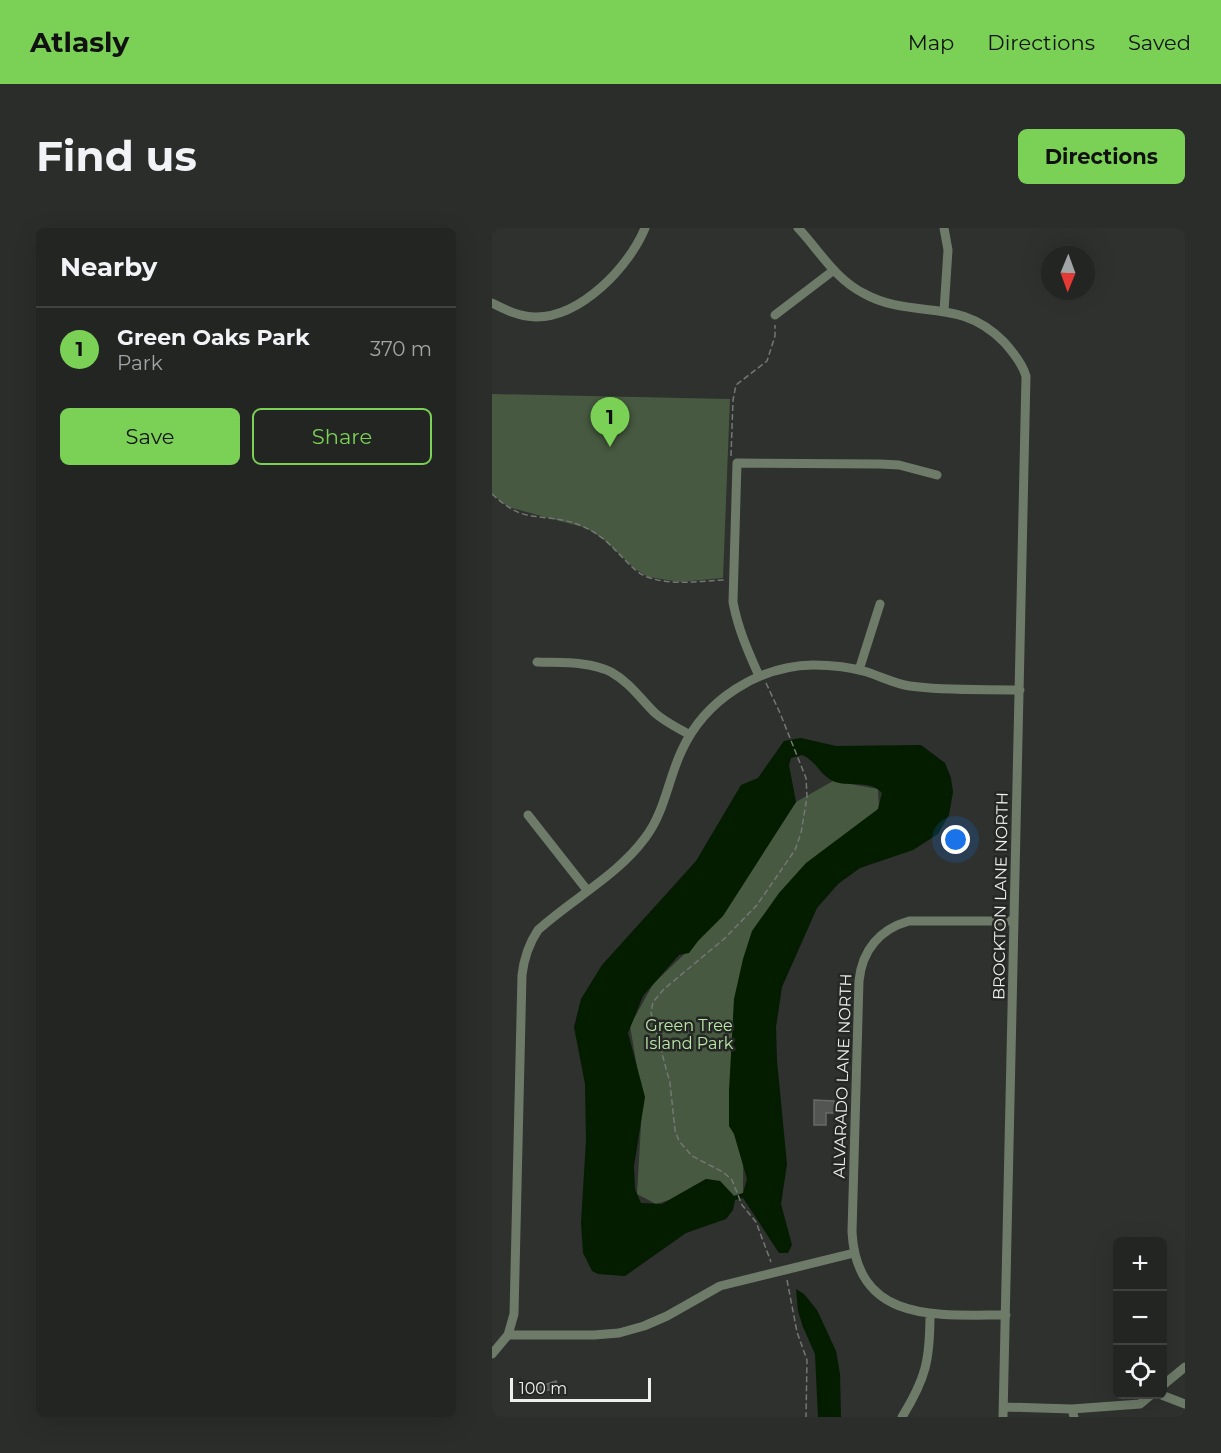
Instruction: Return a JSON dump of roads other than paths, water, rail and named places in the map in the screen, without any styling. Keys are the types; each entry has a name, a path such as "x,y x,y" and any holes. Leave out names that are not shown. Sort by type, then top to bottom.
{"street":[{"path":"492,303 518,315 533,317 564,313 608,280 626,260 645,228"},
{"path":"798,228 847,284 864,294 900,306 944,311 948,250 944,228"},
{"path":"775,315 834,270"},
{"name":"BROCKTON LANE NORTH","path":"944,311 964,315 994,332 1017,358 1026,376 1004,1412"},
{"path":"762,680 736,621 734,602 737,463 899,465 937,474"},
{"path":"859,670 880,604"},
{"path":"537,662 587,665 610,671 635,690 655,713 690,735"},
{"path":"492,1354 508,1335 514,1314 521,998 524,959 529,944 538,930 617,867 646,837 665,798 682,749 704,716 739,687 762,680 785,668 812,665 839,666 859,670 908,686 1020,690"},
{"path":"528,814 587,890"},
{"name":"ALVARADO LANE NORTH","path":"854,1253 852,1232 859,981 860,967 866,954 884,932 909,921 1014,921"},
{"path":"508,1335 619,1333 667,1316 720,1286 854,1253 860,1270 869,1284 897,1306 914,1312 930,1314 1006,1315"},
{"path":"902,1417 923,1378 930,1344 930,1314"},
{"path":"1167,1382 1185,1367"},
{"path":"1167,1398 1185,1404"},
{"path":"1004,1412 1073,1413 1140,1404 1147,1399"}],"place":[{"name":"Green Oaks Park","path":"610,447"}],"park label":[{"name":"Green Tree Island Park","path":"689,1034"}]}
